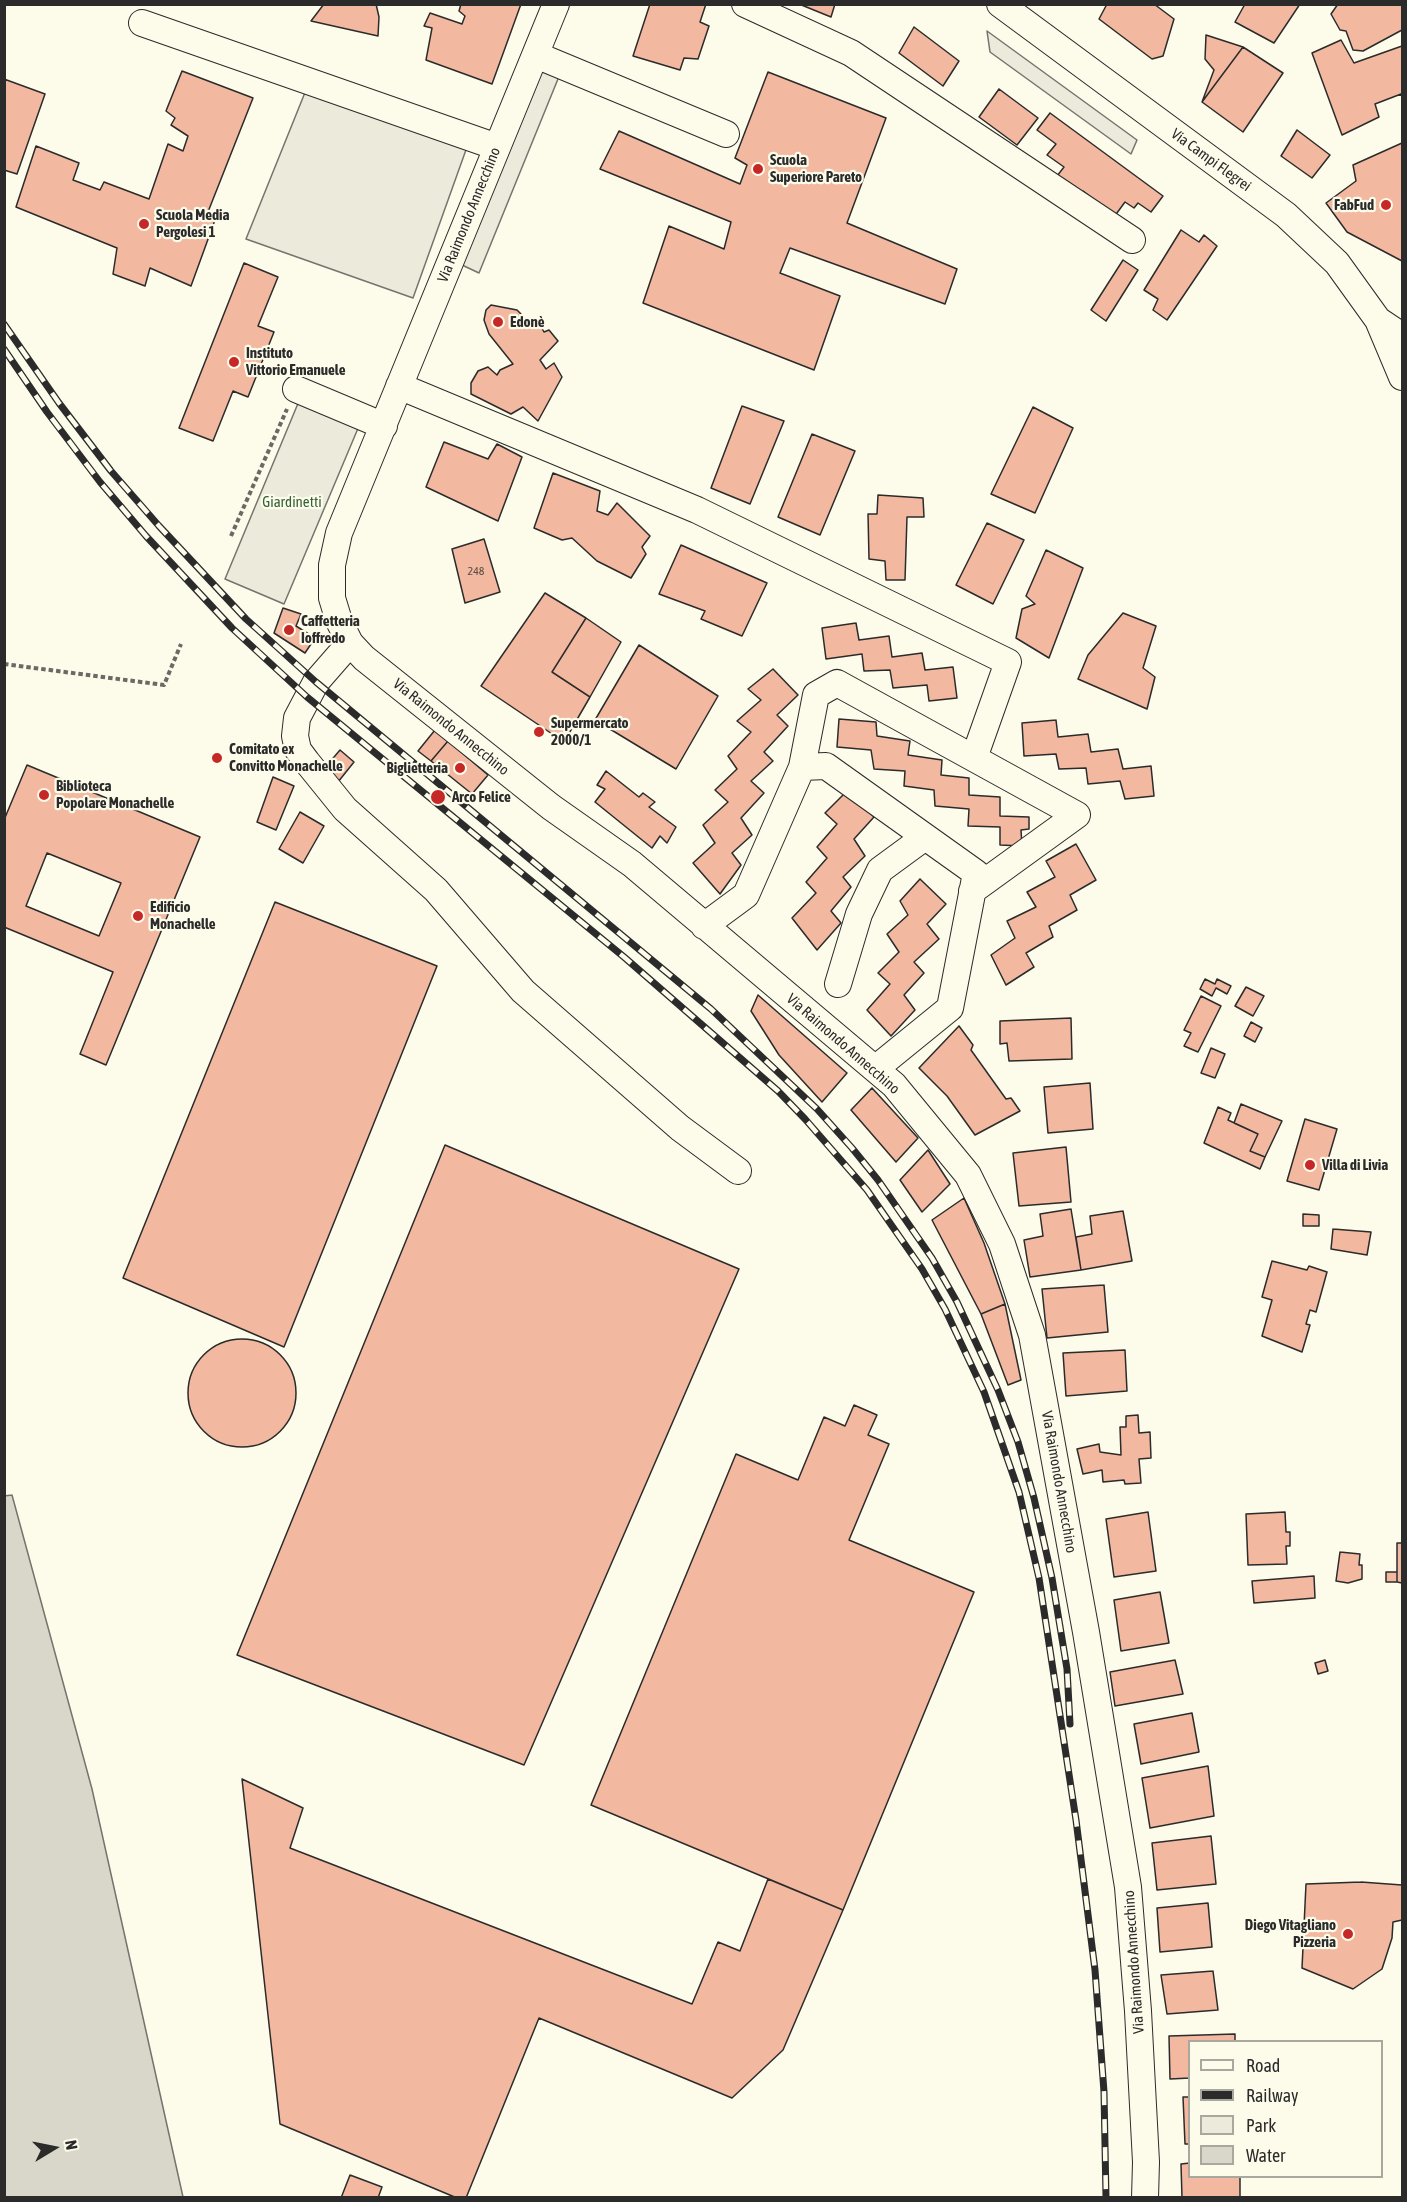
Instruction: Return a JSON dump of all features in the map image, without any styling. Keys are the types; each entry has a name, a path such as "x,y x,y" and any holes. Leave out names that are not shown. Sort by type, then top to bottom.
{"street":[{"name":"Via Raimondo Annecchino","path":"556,4 334,550 330,581 332,598 339,621 350,643 372,664 551,807 632,864 894,1085 968,1175 1002,1244 1032,1335 1082,1609 1128,1887 1138,2011 1146,2162 1145,2198"},
{"path":"745,4 851,53 1132,240"},
{"name":"Via Campi Flegrei","path":"1000,4 1286,215 1337,263 1378,320 1402,336"},
{"path":"142,22 497,147"},
{"path":"536,55 726,134"},
{"path":"1378,320 1402,377"},
{"path":"399,386 697,510 1008,662 974,758"},
{"path":"296,389 384,426"},
{"path":"350,643 316,682 297,718 295,736 298,750 345,809 436,890 523,991 680,1128 738,1172"},
{"path":"704,926 746,895 802,767 816,695 837,683 1077,815 972,891"},
{"path":"802,767 826,766 976,873 950,1008 875,1069"},
{"path":"838,984 859,914 880,870 925,837"}],"path":[{"path":"231,536 296,389"},
{"path":"4,664 164,685 181,644"}],"green space":[{"name":"Giardinetti","path":"299,401 359,426 284,604 225,579"}],"shaded area":[{"path":"987,31 1137,140 1131,154 990,52"},
{"path":"543,67 560,74 479,273 462,265"},
{"path":"306,90 467,147 413,298 246,239"}],"water":[{"path":"12,1495 92,1789 183,2197 5,2197 4,1496"}],"building":[{"path":"324,4 376,4 379,17 378,36 311,21"},
{"path":"461,4 521,4 492,84 426,60 432,28 424,26 430,13 462,24 465,16 459,11"},
{"path":"650,4 706,4 700,22 709,26 698,59 684,58 680,70 633,56"},
{"path":"799,4 835,4 831,17"},
{"path":"1107,4 1154,4 1174,19 1163,56 1152,59 1099,19"},
{"path":"1245,4 1300,4 1274,43 1235,22"},
{"path":"1338,4 1402,4 1402,30 1363,51 1353,50 1346,31 1340,30 1331,14"},
{"path":"914,27 959,61 943,86 899,53"},
{"path":"1206,35 1243,47 1202,102 1214,70 1205,59"},
{"path":"1341,40 1354,63 1402,46 1402,97 1401,94 1375,104 1379,117 1342,135 1312,53"},
{"path":"1243,47 1283,73 1243,132 1202,102"},
{"path":"182,71 253,98 206,217 215,220 191,286 150,268 145,286 113,274 117,248 16,207 36,146 79,163 73,180 100,190 104,182 149,199 168,144 183,151 188,136 171,125 175,118 166,111"},
{"path":"768,72 886,118 847,223 957,269 945,304 790,248 780,273 840,296 814,370 643,303 669,226 724,249 731,222 600,169 619,131 740,184 747,165 735,158"},
{"path":"4,79 45,94 17,174 4,170"},
{"path":"999,89 1038,118 1017,145 979,117"},
{"path":"1050,113 1163,196 1151,212 1138,203 1134,208 1125,202 1114,217 1090,200 1092,198 1083,191 1081,193 1057,176 1064,167 1047,155 1056,144 1037,130"},
{"path":"1297,130 1330,155 1312,178 1281,156"},
{"path":"1402,143 1402,261 1347,232 1326,203 1356,181 1353,165"},
{"path":"1181,230 1199,242 1204,235 1217,246 1167,320 1153,310 1158,299 1144,290"},
{"path":"1123,260 1138,270 1106,321 1091,310"},
{"name":"Instituto Vittorio Emanuele","path":"244,263 278,277 258,326 274,332 248,397 233,391 213,441 179,428"},
{"path":"491,305 517,310 534,327 540,325 544,332 549,330 558,341 540,360 546,369 554,363 562,377 538,421 523,407 511,414 471,394 471,383 478,371 488,367 497,375 500,370 513,364 489,334 484,320 486,310"},
{"path":"742,406 784,421 750,504 711,488"},
{"path":"1033,407 1073,428 1035,513 991,494"},
{"path":"812,434 855,451 820,535 778,517"},
{"path":"444,442 488,459 497,444 522,457 498,521 426,487"},
{"path":"553,473 600,491 597,511 608,515 617,503 650,536 642,547 646,554 631,578 597,561 572,538 562,540 534,528"},
{"path":"878,495 923,498 924,517 907,517 905,580 886,580 885,561 869,559 868,514 877,514"},
{"path":"987,523 1024,540 993,604 956,585"},
{"path":"484,539 500,592 465,603 452,549"},
{"path":"681,545 767,583 742,636 701,619 705,611 659,594"},
{"path":"1046,550 1083,568 1049,658 1016,638 1022,609 1035,604 1026,596"},
{"path":"545,593 586,618 552,672 590,697 564,742 481,686"},
{"name":"Caffetteria Ioffredo","path":"283,608 301,614 296,626 315,638 305,653 274,633"},
{"path":"1123,613 1156,626 1143,668 1155,677 1147,709 1078,679 1088,655"},
{"path":"586,618 621,642 590,697 552,672"},
{"path":"856,623 859,640 889,636 892,657 922,653 925,670 953,667 957,698 929,701 927,685 893,688 890,670 864,671 862,654 826,659 822,628"},
{"path":"639,645 718,696 676,769 595,720"},
{"path":"773,669 798,695 777,715 788,726 764,752 773,761 751,781 764,793 741,818 752,835 732,853 741,865 720,894 693,863 715,843 703,825 728,802 715,790 737,769 728,756 751,732 737,721 761,700 748,689"},
{"path":"839,719 876,722 877,736 910,741 908,755 942,760 941,775 969,778 969,795 1000,797 1000,816 1029,817 1029,829 1021,830 1022,846 1000,845 1000,827 968,826 969,809 935,806 934,790 904,786 905,771 874,769 871,750 837,747"},
{"path":"1056,720 1058,737 1088,734 1091,752 1118,749 1123,769 1151,766 1154,796 1125,799 1120,781 1088,784 1086,768 1059,769 1056,754 1024,756 1022,723"},
{"path":"435,730 448,741 431,761 418,751"},
{"name":"Biglietteria","path":"448,741 488,775 472,794 431,761"},
{"path":"340,750 354,762 338,782 323,770"},
{"name":"Edificio Monachelle","path":"27,765 200,837 106,1065 80,1054 113,972 4,927 4,820","holes":["47,853 121,883 99,936 26,906"]},
{"path":"606,771 639,797 643,793 655,802 649,807 676,827 667,843 660,836 652,848 595,802 605,789 597,785"},
{"path":"273,777 294,786 276,830 257,822"},
{"path":"847,791 874,817 854,839 865,856 843,877 851,887 831,911 841,923 817,950 792,918 816,893 806,882 827,858 817,847 837,824 825,813"},
{"path":"300,812 324,826 303,863 279,849"},
{"path":"1076,844 1096,880 1070,895 1077,910 1049,926 1053,937 1026,953 1034,967 1006,985 991,955 1015,938 1007,921 1036,907 1027,892 1055,877 1046,861"},
{"path":"920,879 946,904 927,924 939,939 914,962 924,973 904,995 915,1010 891,1036 867,1010 890,984 878,973 899,952 887,934 908,915 900,901"},
{"path":"275,902 437,966 284,1347 123,1278"},
{"path":"1205,979 1215,984 1217,979 1231,986 1227,994 1216,988 1212,996 1200,989"},
{"path":"1246,987 1264,996 1253,1016 1235,1006"},
{"path":"758,995 847,1073 822,1102 779,1055 751,1011"},
{"path":"1201,996 1221,1006 1198,1052 1184,1046 1191,1033 1184,1030"},
{"path":"1071,1018 1072,1059 1009,1061 1007,1043 1000,1044 1000,1021"},
{"path":"1251,1022 1262,1028 1255,1042 1244,1036"},
{"path":"959,1026 973,1045 971,1050 1006,1099 1011,1098 1020,1111 975,1135 947,1096 919,1068"},
{"path":"1211,1048 1225,1054 1215,1078 1201,1073"},
{"path":"1090,1083 1093,1129 1048,1133 1044,1087"},
{"path":"872,1088 918,1138 896,1162 851,1110"},
{"path":"1241,1104 1282,1121 1265,1157 1250,1151 1258,1134 1234,1123"},
{"path":"1218,1107 1231,1113 1228,1120 1258,1134 1250,1151 1265,1157 1260,1169 1204,1143"},
{"path":"1305,1119 1337,1129 1319,1190 1287,1181"},
{"path":"445,1145 739,1269 524,1765 237,1655"},
{"path":"1066,1147 1071,1202 1019,1206 1013,1153"},
{"path":"928,1150 950,1184 922,1212 900,1180"},
{"path":"964,1198 984,1243 1005,1304 981,1314 932,1220"},
{"path":"1071,1209 1081,1270 1030,1277 1024,1240 1043,1236 1040,1214"},
{"path":"1123,1211 1132,1261 1081,1270 1076,1237 1092,1234 1090,1216"},
{"path":"1303,1214 1319,1215 1319,1226 1303,1226"},
{"path":"1333,1229 1371,1232 1367,1255 1331,1249"},
{"path":"1272,1261 1307,1270 1309,1266 1327,1272 1316,1312 1310,1310 1306,1324 1310,1325 1302,1352 1262,1336 1272,1300 1262,1297"},
{"path":"1104,1285 1108,1332 1047,1338 1042,1289"},
{"path":"1005,1304 1021,1380 1008,1385 981,1314"},
{"path":"242,1339 263,1343 280,1355 292,1372 296,1393 292,1414 280,1431 263,1443 242,1447 221,1443 204,1431 192,1414 188,1393 192,1372 204,1355 221,1343"},
{"path":"1125,1350 1127,1391 1066,1396 1063,1353"},
{"path":"854,1405 877,1415 868,1435 889,1444 849,1540 974,1592 843,1910 591,1805 736,1454 798,1480 824,1417 845,1426"},
{"path":"1138,1415 1139,1433 1150,1432 1151,1458 1139,1459 1141,1483 1125,1484 1124,1480 1103,1482 1102,1470 1083,1474 1077,1449 1099,1444 1100,1452 1121,1455 1120,1427 1126,1427 1126,1416"},
{"path":"1148,1512 1156,1571 1114,1577 1106,1519"},
{"path":"1285,1512 1286,1532 1290,1532 1290,1546 1286,1546 1287,1564 1248,1565 1246,1514"},
{"path":"1397,1543 1402,1543 1402,1583 1397,1582"},
{"path":"1340,1552 1360,1554 1359,1565 1362,1565 1362,1579 1348,1583 1336,1581"},
{"path":"1386,1572 1397,1572 1397,1582 1386,1582"},
{"path":"1314,1576 1315,1598 1254,1603 1252,1581"},
{"path":"1160,1592 1169,1643 1121,1651 1114,1600"},
{"path":"1175,1660 1183,1694 1115,1706 1110,1672"},
{"path":"1325,1660 1328,1671 1318,1674 1315,1663"},
{"path":"1192,1713 1199,1752 1141,1764 1134,1724"},
{"path":"1208,1766 1214,1816 1150,1828 1142,1778"},
{"path":"242,1779 303,1808 290,1848 692,2004 718,1942 740,1951 768,1879 843,1910 783,2050 732,2098 539,2018 466,2198 457,2198 280,2124"},
{"path":"1211,1836 1216,1884 1157,1890 1152,1843"},
{"name":"Diego Vitagliano Pizzeria","path":"1361,1882 1402,1885 1402,1920 1393,1922 1392,1938 1382,1969 1353,1989 1302,1968 1306,1884"},
{"path":"1208,1903 1212,1947 1160,1952 1157,1908"},
{"path":"1213,1971 1218,2010 1167,2014 1161,1975"},
{"path":"1235,2034 1235,2040 1188,2040 1188,2078 1170,2079 1169,2036"},
{"path":"1183,2097 1188,2097 1188,2144 1185,2144"},
{"path":"1188,2163 1188,2178 1240,2178 1240,2198 1182,2198 1181,2164"},
{"path":"350,2175 382,2187 378,2198 341,2198"}],"railway":[{"path":"4,324 59,403 111,471 246,619 316,682 711,1009 817,1109 878,1180 932,1258 957,1302 998,1390 1018,1442 1034,1498 1052,1578 1067,1669 1070,1724"},
{"path":"4,349 47,412 100,482 146,536 232,628 307,697 624,957 778,1091 867,1190 922,1269 945,1309 984,1392 1019,1492 1039,1578 1076,1820 1095,1970 1104,2092 1106,2198"}],"place":[{"name":"Scuola Superiore Pareto","path":"758,169"},
{"name":"FabFud","path":"1386,205"},
{"name":"Scuola Media Pergolesi 1","path":"144,224"},
{"name":"Edonè","path":"498,322"},
{"name":"Instituto Vittorio Emanuele","path":"234,362"},
{"name":"Caffetteria Ioffredo","path":"289,630"},
{"name":"Supermercato 2000/1","path":"539,732"},
{"name":"Comitato ex Convitto Monachelle","path":"217,758"},
{"name":"Biglietteria","path":"460,768"},
{"name":"Biblioteca Popolare Monachelle","path":"44,795"},
{"name":"Arco Felice","path":"438,797"},
{"name":"Edificio Monachelle","path":"138,916"},
{"name":"Villa di Livia","path":"1310,1165"},
{"name":"Diego Vitagliano Pizzeria","path":"1348,1934"}]}
